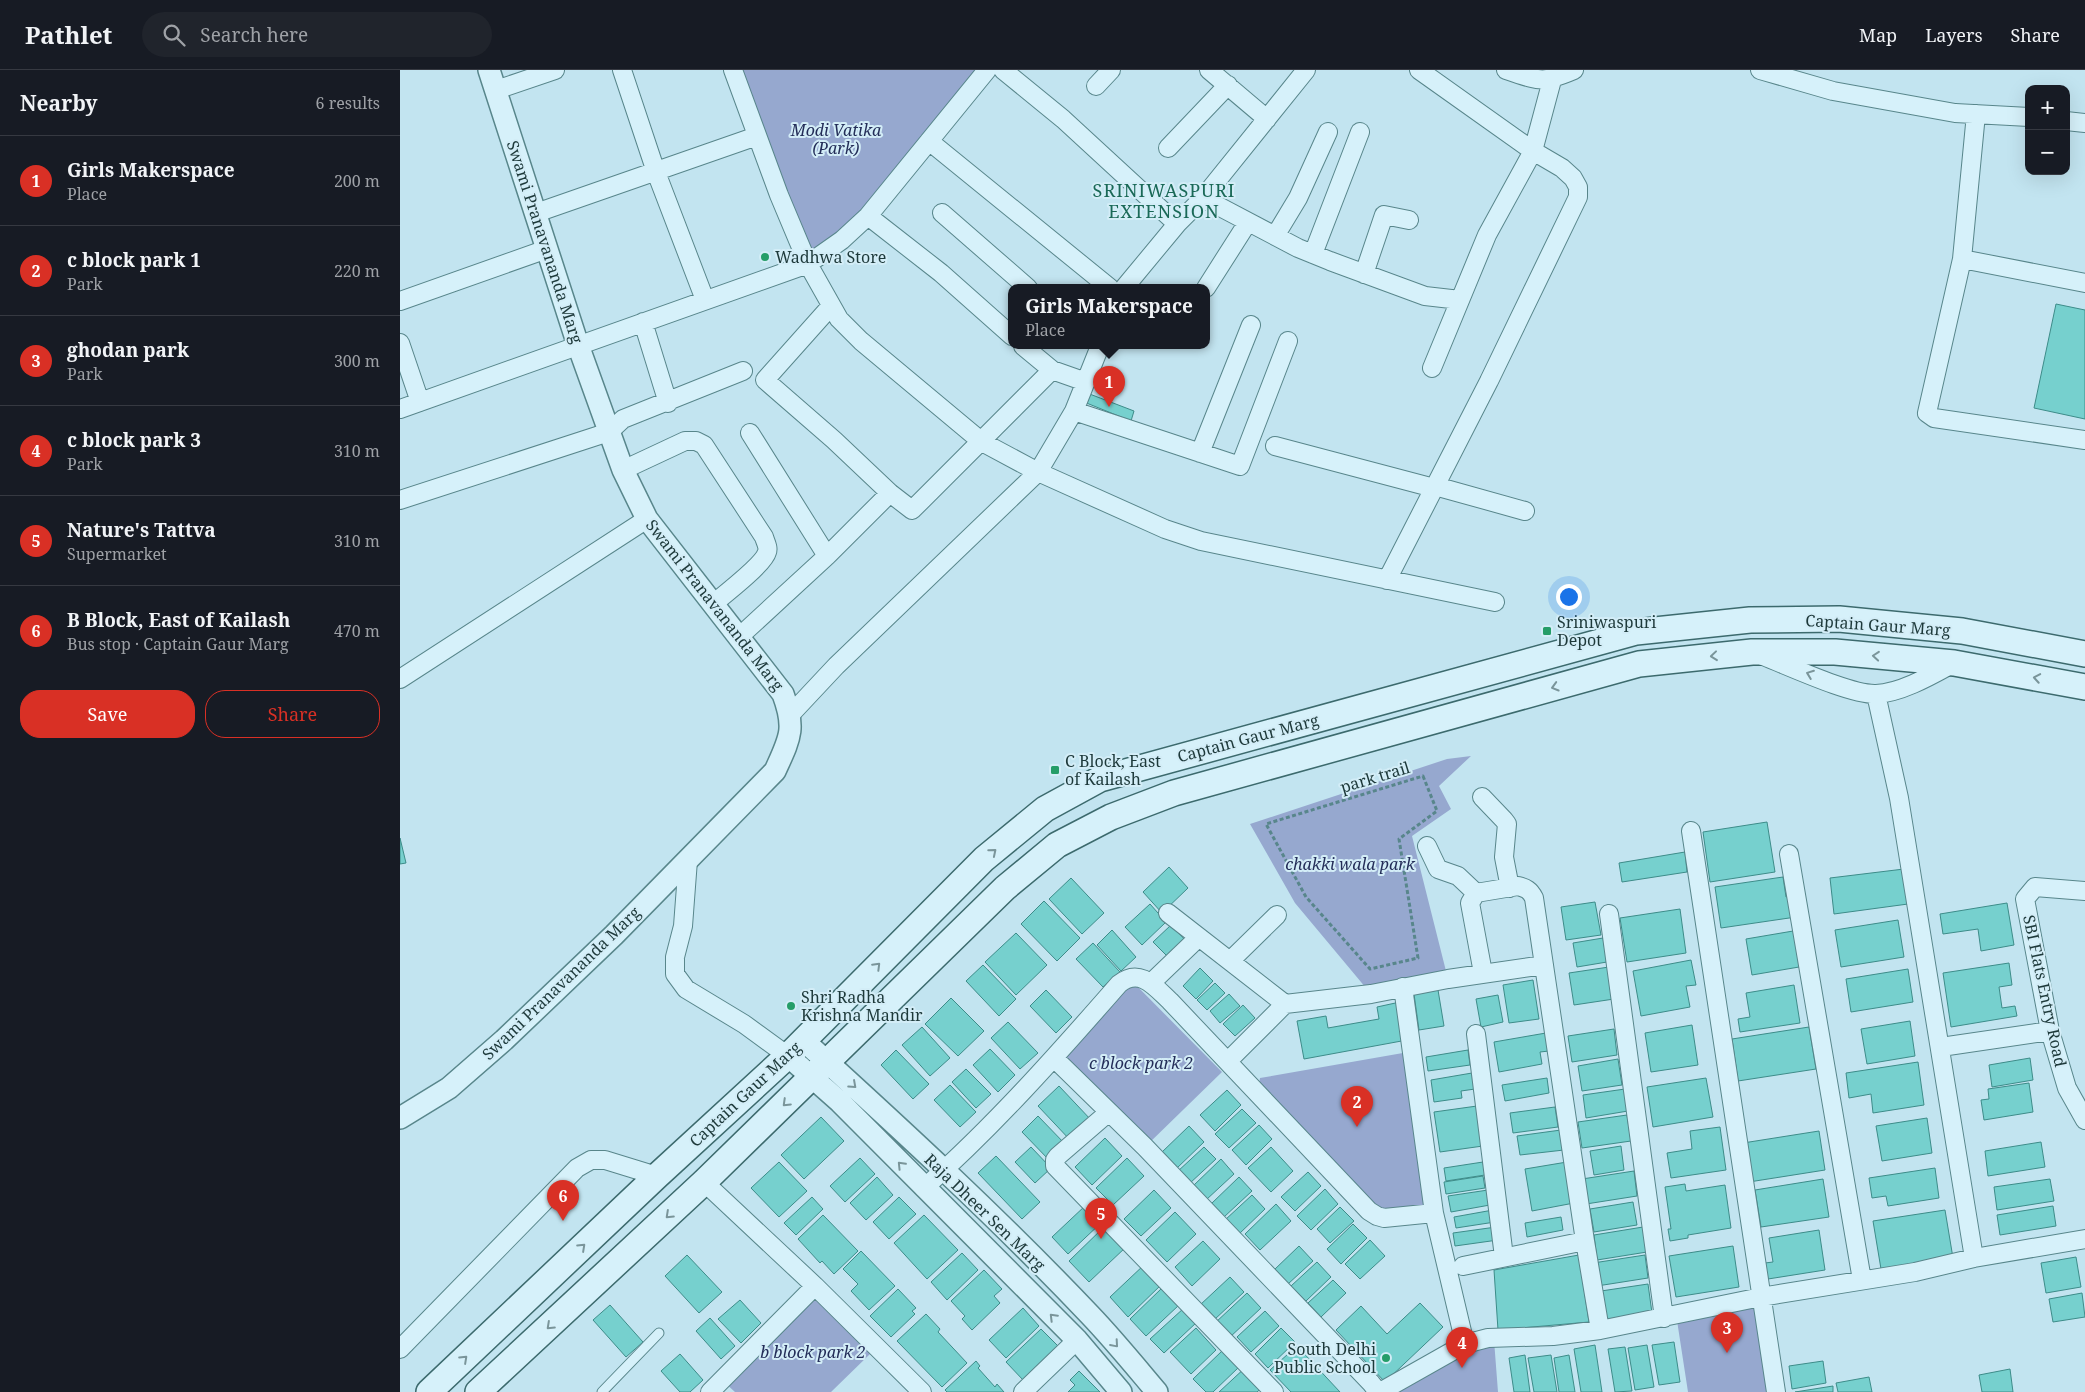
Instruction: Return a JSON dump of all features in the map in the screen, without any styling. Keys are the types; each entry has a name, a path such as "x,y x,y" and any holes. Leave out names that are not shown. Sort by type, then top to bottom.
{"main road":[{"name":"Captain Gaur Marg","path":"428,1392 796,1048 984,859 1045,808 1100,779 1636,632 1750,620 1839,620 1962,631 2085,654"},
{"name":"Captain Gaur Marg","path":"478,1392 704,1182 821,1070 1005,888 1058,845 1111,817 1174,793 1639,664 1752,652 1835,652 1954,663 2085,687"}],"street":[{"path":"493,80 555,70"},
{"path":"622,70 656,172 705,300"},
{"path":"733,70 778,195 808,264 839,319 861,342 982,442 1038,472 1166,529 1201,541 1495,602"},
{"path":"400,409 808,264 842,240 868,216 987,70"},
{"path":"1003,70 1063,119 1177,224"},
{"path":"1096,86 1111,70"},
{"path":"1209,70 1267,119"},
{"path":"1127,284 1177,224 1202,198 1306,70"},
{"path":"1387,580 1489,381 1578,197 1578,187 1573,178 1562,168 1533,151 1419,70"},
{"path":"1506,70 1541,80 1552,80 1574,70"},
{"path":"1760,70 1833,91 1954,113 2025,117"},
{"name":"Swami Pranavananda Marg","path":"400,1118 449,1088 504,1040 614,935 775,771 789,739 791,714 783,694 647,519 623,470 578,345 493,80"},
{"path":"1432,368 1487,235 1533,151 1552,80"},
{"path":"1168,148 1228,85"},
{"path":"1976,114 1962,259 1927,412 1934,418 2085,440"},
{"path":"2070,121 2085,123"},
{"path":"1275,236 1298,198 1328,132"},
{"path":"1313,254 1360,132"},
{"path":"536,213 757,136"},
{"path":"929,141 1105,284"},
{"path":"1202,198 1313,254 1425,296 1460,300"},
{"path":"942,213 1023,284"},
{"path":"1364,274 1384,215 1409,220"},
{"path":"868,216 940,273 1008,332"},
{"path":"1209,284 1248,222"},
{"path":"400,300 547,249"},
{"path":"1962,259 2085,282"},
{"path":"831,306 765,380 827,434 890,494 912,510 1052,370"},
{"path":"643,322 668,403"},
{"path":"1200,453 1251,325"},
{"path":"1074,412 1240,466 1288,341"},
{"path":"400,343 420,402"},
{"path":"1027,349 1052,370 1086,382"},
{"path":"791,714 836,666 1038,472 1074,412 1097,349"},
{"path":"400,500 609,432 623,419 668,403 743,371"},
{"path":"750,432 827,556"},
{"path":"623,470 686,440 696,441 704,445 764,537 768,553 760,564 713,604"},
{"path":"1275,446 1525,511"},
{"path":"739,637 827,556 890,494"},
{"path":"400,679 647,519"},
{"path":"1752,652 1851,690 1876,694 1918,683 1954,663"},
{"path":"1876,694 1898,790 1974,1258"},
{"path":"1482,797 1507,824 1504,857 1510,888"},
{"path":"1691,831 1776,1392"},
{"path":"1427,846 1438,868 1458,876 1476,893"},
{"path":"1789,854 1862,1280"},
{"path":"688,860 683,926 675,957 675,974 686,989 744,1024 796,1048"},
{"path":"1476,893 1525,887 1531,891 1534,898 1600,1330"},
{"name":"SBI Flats Entry Road","path":"2085,891 2035,887 2025,899 2050,1030 2067,1088 2085,1120"},
{"path":"1476,893 1470,903 1483,973"},
{"path":"1168,913 1285,1004"},
{"path":"1609,914 1664,1318"},
{"path":"1230,961 1277,915"},
{"path":"1151,983 1198,937"},
{"path":"1228,1061 1285,1004 1371,994 1483,973 1544,965"},
{"path":"924,1188 1054,1058 1119,984 1126,978 1138,978 1151,983 1228,1061 1369,1211 1376,1216 1384,1218 1434,1213"},
{"path":"1403,987 1434,1213 1465,1344"},
{"path":"1940,1047 2050,1030"},
{"path":"1476,1034 1504,1257"},
{"name":"Raja Dheer Sen Marg","path":"796,1048 944,1170 1091,1315 1157,1392"},
{"path":"1054,1058 1109,1112 1379,1392 1465,1344 1495,1337 1553,1336 1600,1330 1761,1297 1915,1272 1974,1258 2085,1239"},
{"name":"Raja Dheer Sen Marg","path":"821,1070 924,1188 1077,1340 1121,1392"},
{"path":"1109,1112 1055,1160 1055,1166 1274,1392"},
{"path":"400,1349 577,1168 592,1160 605,1160 657,1176"},
{"path":"704,1182 815,1286 922,1392"},
{"path":"1463,1266 1585,1241"},
{"path":"716,1390 815,1286"},
{"path":"1023,1392 1077,1340"}],"lane":[{"path":"602,1392 659,1333"}],"path":[{"name":"park trail","path":"1423,776 1436,811 1399,840 1418,958 1370,969 1306,897 1273,838 1266,824 1423,776"}],"green space":[{"name":"Modi Vatika (Park)","path":"739,70 975,70 977,82 845,234 805,254"},
{"name":"chakki wala park","path":"1471,756 1439,786 1451,809 1412,836 1448,979 1371,994 1295,903 1250,824 1447,759"},
{"name":"c block park 2","path":"1132,981 1222,1072 1145,1147 1065,1057"},
{"path":"1420,1050 1444,1223 1380,1225 1257,1097 1260,1078"},
{"name":"b block park 2","path":"813,1295 870,1354 831,1392 735,1392 724,1382"},
{"path":"1765,1299 1778,1392 1688,1392 1676,1314"},
{"path":"1494,1340 1498,1392 1390,1392 1465,1344"}],"building":[{"path":"2056,304 2085,310 2085,419 2034,408"},
{"path":"1087,393 1134,411 1131,421 1084,402"},
{"path":"1767,822 1775,872 1710,882 1703,832"},
{"path":"400,838 406,863 400,864"},
{"path":"1685,852 1687,872 1622,882 1619,863"},
{"path":"1169,867 1188,888 1162,913 1143,892"},
{"path":"1904,869 1908,904 1834,914 1830,878"},
{"path":"1783,877 1786,897 1793,895 1796,917 1721,928 1715,887"},
{"path":"1071,878 1104,913 1082,934 1049,899"},
{"path":"1044,901 1080,938 1057,961 1021,924"},
{"path":"1595,902 1601,935 1566,940 1561,907"},
{"path":"2007,903 2014,945 1981,951 1978,929 1943,934 1940,914"},
{"path":"1150,904 1166,922 1142,945 1125,927"},
{"path":"1680,909 1686,953 1627,962 1620,918"},
{"path":"1898,920 1904,957 1841,967 1835,930"},
{"path":"1171,925 1188,943 1170,959 1153,942"},
{"path":"1112,930 1136,957 1121,971 1097,945"},
{"path":"1799,930 1805,966 1752,975 1746,939"},
{"path":"1016,933 1047,965 1016,995 985,962"},
{"path":"1603,938 1607,962 1577,967 1573,943"},
{"path":"1093,943 1120,972 1103,987 1076,959"},
{"path":"1691,960 1696,985 1686,986 1690,1007 1641,1016 1633,971"},
{"path":"2009,963 2012,985 1999,987 2002,1008 2015,1006 2017,1016 1951,1027 1943,973"},
{"path":"983,965 1016,999 999,1016 966,981"},
{"path":"1609,967 1614,999 1574,1005 1569,973"},
{"path":"1200,968 1213,981 1196,999 1183,986"},
{"path":"1908,969 1913,1002 1851,1012 1846,979"},
{"path":"1533,980 1539,1019 1509,1023 1503,985"},
{"path":"1215,983 1225,993 1207,1010 1197,1000"},
{"path":"1794,985 1800,1023 1740,1032 1738,1019 1750,1017 1746,993"},
{"path":"1046,990 1072,1017 1056,1033 1030,1006"},
{"path":"1438,990 1444,1026 1419,1030 1414,994"},
{"path":"1229,994 1240,1006 1220,1023 1210,1011"},
{"path":"1498,995 1503,1022 1481,1027 1476,999"},
{"path":"951,998 984,1031 958,1056 925,1024"},
{"path":"1400,1002 1407,1040 1304,1059 1297,1021 1326,1016 1328,1028 1379,1019 1377,1007"},
{"path":"1243,1005 1255,1018 1235,1036 1223,1024"},
{"path":"1910,1021 1915,1056 1867,1064 1861,1029"},
{"path":"1008,1022 1038,1053 1020,1069 991,1038"},
{"path":"1692,1025 1698,1065 1651,1072 1645,1033"},
{"path":"922,1027 950,1058 930,1076 902,1045"},
{"path":"1809,1027 1816,1069 1738,1081 1732,1039"},
{"path":"1614,1029 1617,1055 1572,1062 1568,1036"},
{"path":"1546,1033 1549,1051 1540,1052 1542,1064 1499,1072 1494,1042"},
{"path":"990,1049 1015,1075 998,1092 973,1065"},
{"path":"896,1050 929,1084 913,1099 881,1065"},
{"path":"1468,1050 1470,1065 1428,1071 1426,1057"},
{"path":"2030,1058 2033,1080 1992,1087 1989,1065"},
{"path":"1618,1059 1622,1085 1582,1091 1578,1066"},
{"path":"1918,1062 1924,1105 1873,1113 1871,1094 1849,1098 1846,1073"},
{"path":"966,1069 991,1094 976,1108 952,1082"},
{"path":"1472,1073 1475,1089 1461,1091 1462,1098 1434,1102 1431,1080"},
{"path":"1547,1078 1549,1093 1505,1101 1502,1085"},
{"path":"1706,1078 1713,1117 1653,1127 1647,1087"},
{"path":"2029,1083 2033,1112 1984,1120 1981,1100 1989,1099 1988,1089"},
{"path":"950,1085 976,1112 960,1127 934,1100"},
{"path":"1059,1086 1092,1121 1071,1141 1038,1106"},
{"path":"1625,1089 1628,1111 1586,1118 1583,1095"},
{"path":"1227,1090 1241,1105 1215,1131 1200,1115"},
{"path":"1477,1106 1483,1146 1440,1152 1434,1112"},
{"path":"1555,1107 1558,1127 1513,1133 1510,1113"},
{"path":"1242,1109 1256,1123 1229,1148 1215,1134"},
{"path":"1627,1115 1631,1141 1582,1148 1578,1122"},
{"path":"1038,1116 1066,1145 1050,1161 1022,1132"},
{"path":"821,1117 844,1141 804,1179 781,1155"},
{"path":"1927,1118 1932,1153 1882,1161 1876,1126"},
{"path":"1259,1125 1272,1139 1246,1165 1232,1150"},
{"path":"1189,1126 1204,1142 1176,1169 1161,1153"},
{"path":"1720,1127 1726,1170 1671,1178 1667,1153 1692,1149 1690,1131"},
{"path":"1561,1130 1564,1150 1520,1155 1517,1136"},
{"path":"1819,1131 1825,1170 1749,1182 1743,1143"},
{"path":"1105,1138 1122,1156 1092,1185 1075,1167"},
{"path":"2041,1142 2045,1167 1988,1176 1985,1151"},
{"path":"1621,1146 1624,1170 1594,1175 1590,1151"},
{"path":"1031,1147 1051,1168 1035,1183 1015,1162"},
{"path":"1204,1147 1216,1159 1189,1184 1177,1172"},
{"path":"1271,1147 1293,1171 1271,1192 1248,1168"},
{"path":"996,1156 1040,1202 1022,1219 978,1173"},
{"path":"860,1158 875,1174 845,1202 830,1186"},
{"path":"1127,1158 1144,1176 1113,1205 1096,1188"},
{"path":"1221,1159 1234,1174 1206,1200 1193,1186"},
{"path":"779,1162 807,1191 779,1217 751,1188"},
{"path":"1483,1162 1485,1175 1446,1181 1444,1168"},
{"path":"1567,1162 1574,1203 1532,1211 1525,1169"},
{"path":"1935,1168 1939,1198 1888,1206 1886,1196 1872,1198 1869,1178"},
{"path":"1634,1171 1637,1196 1586,1204 1582,1179"},
{"path":"1308,1172 1321,1186 1295,1211 1281,1197"},
{"path":"1483,1176 1485,1188 1446,1194 1444,1182"},
{"path":"877,1177 893,1195 866,1220 850,1203"},
{"path":"1239,1177 1252,1191 1224,1217 1211,1204"},
{"path":"1823,1179 1829,1217 1761,1227 1755,1190"},
{"path":"2050,1179 2054,1201 1997,1210 1994,1187"},
{"path":"1685,1184 1686,1191 1725,1185 1731,1228 1688,1235 1688,1238 1670,1241 1668,1229 1671,1229 1665,1187"},
{"path":"1325,1189 1338,1204 1311,1230 1297,1216"},
{"path":"1154,1190 1171,1208 1141,1236 1124,1219"},
{"path":"1488,1190 1490,1205 1451,1212 1448,1196"},
{"path":"1252,1195 1265,1209 1239,1234 1225,1220"},
{"path":"812,1197 823,1209 796,1235 784,1223"},
{"path":"899,1197 916,1214 889,1239 873,1222"},
{"path":"1633,1202 1637,1225 1594,1232 1590,1209"},
{"path":"1276,1204 1291,1221 1260,1250 1245,1234"},
{"path":"1086,1205 1102,1222 1068,1254 1052,1237"},
{"path":"2053,1206 2056,1226 2000,1235 1997,1215"},
{"path":"1340,1207 1354,1221 1330,1243 1317,1229"},
{"path":"1493,1210 1495,1222 1456,1228 1454,1217"},
{"path":"1945,1210 1953,1258 1881,1269 1873,1221"},
{"path":"1175,1212 1196,1234 1167,1262 1146,1240"},
{"path":"823,1215 858,1251 834,1274 822,1261 820,1263 798,1239"},
{"path":"924,1215 958,1250 927,1279 894,1243"},
{"path":"1561,1217 1563,1230 1527,1237 1525,1223"},
{"path":"1353,1224 1367,1238 1341,1264 1327,1249"},
{"path":"1106,1225 1126,1247 1089,1282 1069,1261"},
{"path":"1496,1227 1498,1240 1455,1246 1453,1233"},
{"path":"1643,1227 1647,1252 1597,1260 1594,1235"},
{"path":"1819,1230 1825,1270 1768,1279 1765,1263 1773,1262 1769,1238"},
{"path":"1370,1240 1385,1256 1360,1279 1345,1264"},
{"path":"1203,1241 1220,1259 1192,1286 1175,1267"},
{"path":"1299,1246 1313,1261 1288,1284 1274,1270"},
{"path":"1733,1246 1739,1287 1676,1297 1669,1256"},
{"path":"861,1251 895,1286 869,1310 851,1291 858,1284 843,1269"},
{"path":"962,1253 978,1270 947,1300 931,1282"},
{"path":"687,1255 722,1292 699,1313 665,1276"},
{"path":"1579,1255 1589,1322 1498,1330 1494,1270"},
{"path":"1645,1255 1648,1278 1597,1286 1593,1263"},
{"path":"2076,1257 2081,1287 2046,1293 2041,1263"},
{"path":"1317,1262 1331,1277 1306,1301 1291,1286"},
{"path":"1145,1264 1163,1283 1128,1317 1110,1297"},
{"path":"984,1270 1002,1289 994,1296 1000,1303 972,1330 962,1319 965,1316 951,1301"},
{"path":"1230,1277 1244,1292 1214,1320 1200,1305"},
{"path":"1333,1280 1346,1293 1321,1317 1308,1303"},
{"path":"1648,1284 1652,1313 1605,1320 1601,1291"},
{"path":"1162,1288 1179,1305 1146,1336 1130,1319"},
{"path":"898,1289 916,1308 912,1311 915,1314 891,1337 870,1316"},
{"path":"1247,1293 1261,1308 1229,1338 1215,1323"},
{"path":"2082,1293 2085,1317 2053,1322 2049,1299"},
{"path":"740,1300 761,1323 741,1343 718,1319"},
{"name":"South Delhi Public School","path":"1420,1303 1443,1327 1385,1382 1336,1330 1361,1306 1387,1334"},
{"path":"610,1305 643,1342 626,1357 593,1320"},
{"path":"1023,1308 1039,1326 1006,1358 989,1340"},
{"path":"1184,1308 1197,1322 1164,1353 1150,1339"},
{"path":"1265,1311 1279,1326 1251,1352 1237,1337"},
{"path":"926,1314 940,1329 938,1332 967,1363 942,1387 897,1341"},
{"path":"710,1318 735,1346 721,1359 696,1331"},
{"path":"1196,1328 1216,1350 1191,1374 1170,1352"},
{"path":"1281,1328 1295,1342 1268,1368 1255,1354"},
{"path":"1041,1329 1060,1348 1024,1381 1006,1362"},
{"path":"1674,1342 1680,1382 1659,1385 1652,1345"},
{"path":"1595,1345 1602,1392 1581,1392 1574,1349"},
{"path":"1647,1345 1654,1387 1635,1390 1628,1348"},
{"path":"1297,1346 1340,1392 1291,1392 1270,1370"},
{"path":"1625,1347 1632,1391 1615,1392 1608,1349"},
{"path":"1223,1350 1239,1367 1213,1392 1206,1392 1193,1379"},
{"path":"680,1354 703,1380 690,1392 680,1392 661,1371"},
{"path":"1525,1355 1530,1392 1514,1392 1509,1358"},
{"path":"1551,1355 1557,1392 1534,1392 1528,1358"},
{"path":"1569,1355 1575,1392 1559,1392 1554,1358"},
{"path":"976,1361 980,1366 978,1368 995,1387 997,1384 1004,1392 947,1392 945,1390"},
{"path":"1823,1361 1826,1383 1792,1389 1789,1366"},
{"path":"1247,1366 1265,1385 1257,1392 1219,1392"},
{"path":"2010,1369 2013,1392 1982,1392 1979,1375"},
{"path":"1079,1371 1100,1392 1068,1392 1075,1385 1070,1380"},
{"path":"1869,1377 1872,1392 1838,1392 1836,1383"},
{"path":"1833,1386 1833,1392 1795,1392"}],"place":[{"name":"Wadhwa Store","path":"765,257"},
{"name":"Girls Makerspace","path":"1109,407"},
{"name":"Sriniwaspuri Depot","path":"1547,631"},
{"name":"C Block, East of Kailash","path":"1055,770"},
{"name":"Shri Radha Krishna Mandir","path":"791,1006"},
{"name":"c block park 1","path":"1357,1127"},
{"name":"B Block, East of Kailash","path":"563,1221"},
{"name":"Nature's Tattva","path":"1101,1239"},
{"name":"ghodan park","path":"1727,1353"},
{"name":"South Delhi Public School","path":"1386,1358"},
{"name":"c block park 3","path":"1462,1368"}],"district":[{"name":"SRINIWASPURI EXTENSION","path":"1164,201"}]}
